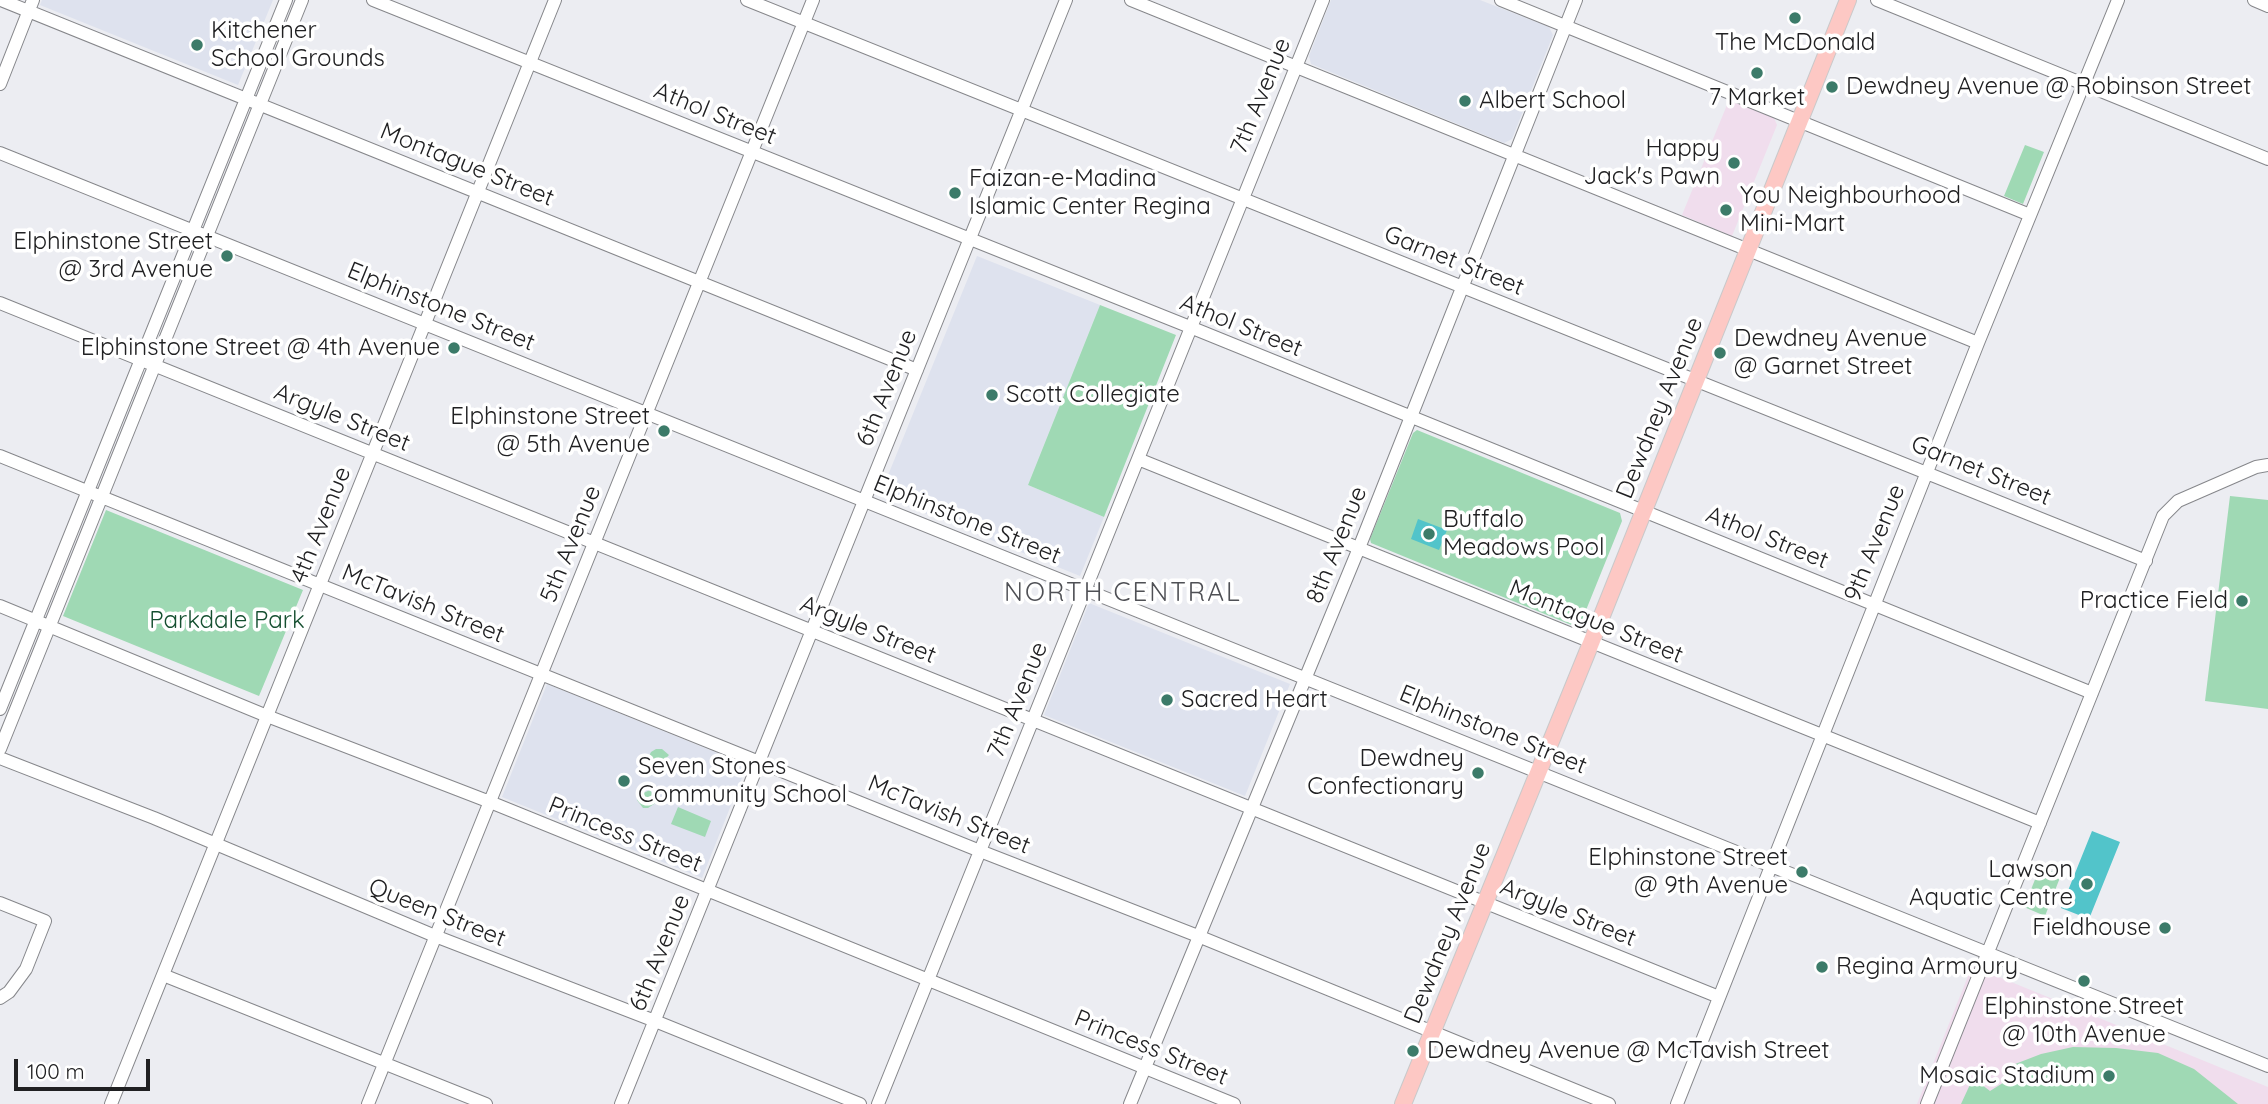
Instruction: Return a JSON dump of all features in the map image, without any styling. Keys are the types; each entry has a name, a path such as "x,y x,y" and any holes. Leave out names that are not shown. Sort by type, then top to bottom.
{"main road":[{"name":"Dewdney Avenue","path":"1403,1104 1848,0"}],"street":[{"name":"Montague Street","path":"1,0 31,6 246,99 917,370"},
{"path":"0,709 286,0"},
{"path":"0,749 302,0"},
{"name":"Athol Street","path":"373,0 1190,327 2092,693"},
{"name":"4th Avenue","path":"111,1104 555,0"},
{"name":"Garnet Street","path":"747,0 2146,561"},
{"name":"5th Avenue","path":"368,1104 813,0"},
{"name":"6th Avenue","path":"621,1104 1066,0"},
{"path":"1131,0 1978,343"},
{"name":"7th Avenue","path":"878,1104 1323,0"},
{"path":"1502,0 2030,215"},
{"name":"8th Avenue","path":"1130,1104 1359,548 1576,0"},
{"path":"1877,0 2268,159"},
{"name":"9th Avenue","path":"1677,1104 1926,472 2118,0"},
{"path":"2254,0 2268,6"},
{"path":"0,84 31,6"},
{"name":"Elphinstone Street","path":"0,153 2268,1066"},
{"name":"Argyle Street","path":"0,303 1719,997"},
{"name":"McTavish Street","path":"0,456 980,851 1198,936 1609,1104"},
{"name":"Montague Street","path":"1138,459 2040,823"},
{"path":"1927,1104 2163,516 2178,501 2256,467 2268,465"},
{"name":"Princess Street","path":"0,606 1234,1104"},
{"name":"Queen Street","path":"0,758 435,936 860,1104"},
{"path":"0,903 45,922 26,969 9,992 0,998"},
{"path":"163,975 486,1104"}],"shaded area":[{"name":"Kitchener School Grounds","path":"42,0 273,0 238,85 40,5"},
{"name":"Albert School","path":"1331,0 1480,0 1549,27 1553,35 1512,139 1504,143 1311,64 1309,56"},
{"path":"1729,100 1774,118 1777,125 1732,236 1682,215"},
{"name":"Scott Collegiate","path":"977,256 1100,305 1028,485 1104,517 1080,576 880,495"},
{"name":"Sacred Heart","path":"1089,603 1290,684 1245,796 1044,715"},
{"name":"Seven Stones Community School","path":"547,684 747,765 702,878 502,797"},
{"path":"1972,966 2268,1087 2268,1104 1917,1104"}],"green space":[{"path":"2025,145 2044,152 2023,204 2004,196"},
{"path":"1100,305 1176,335 1104,517 1028,485"},
{"path":"1417,430 1620,513 1622,521 1580,625 1574,626 1371,543 1370,539 1413,433"},
{"name":"Practice Field","path":"2230,496 2268,500 2268,709 2205,701"},
{"name":"Parkdale Park","path":"106,510 303,590 259,696 63,616"},
{"path":"662,749 669,755 656,769 645,764 651,752"},
{"path":"650,790 657,802 643,808 637,800 639,795"},
{"path":"678,807 711,821 705,837 671,824"},
{"path":"2040,867 2061,875 2045,916 2024,907"},
{"name":"Mosaic Stadium","path":"2073,1047 2158,1053 2194,1069 2238,1104 1961,1104 1973,1078 1990,1091 2014,1076 2010,1066 2041,1054"}],"water":[{"name":"Buffalo Meadows Pool","path":"1418,519 1447,530 1439,550 1411,539"},
{"path":"2092,831 2120,842 2089,919 2061,908"}],"place":[{"name":"The McDonald","path":"1795,18"},
{"name":"Kitchener School Grounds","path":"197,45"},
{"name":"7 Market","path":"1757,73"},
{"name":"Dewdney Avenue @ Robinson Street","path":"1832,87"},
{"name":"Albert School","path":"1465,101"},
{"name":"Happy Jack's Pawn","path":"1734,163"},
{"name":"Faizan-e-Madina Islamic Center Regina","path":"955,193"},
{"name":"You Neighbourhood Mini-Mart","path":"1726,210"},
{"name":"Elphinstone Street @ 3rd Avenue","path":"227,256"},
{"name":"Elphinstone Street @ 4th Avenue","path":"454,348"},
{"name":"Dewdney Avenue @ Garnet Street","path":"1720,353"},
{"name":"Scott Collegiate","path":"992,395"},
{"name":"Elphinstone Street @ 5th Avenue","path":"664,431"},
{"name":"Buffalo Meadows Pool","path":"1429,534"},
{"name":"Practice Field","path":"2242,601"},
{"name":"Sacred Heart","path":"1167,700"},
{"name":"Dewdney Confectionary","path":"1478,773"},
{"name":"Seven Stones Community School","path":"624,781"},
{"name":"Elphinstone Street @ 9th Avenue","path":"1802,872"},
{"name":"Lawson Aquatic Centre","path":"2087,884"},
{"name":"Fieldhouse","path":"2165,928"},
{"name":"Regina Armoury","path":"1822,967"},
{"name":"Elphinstone Street @ 10th Avenue","path":"2084,981"},
{"name":"Dewdney Avenue @ McTavish Street","path":"1413,1051"},
{"name":"Mosaic Stadium","path":"2109,1076"}],"district":[{"name":"NORTH CENTRAL","path":"1123,593"}]}
